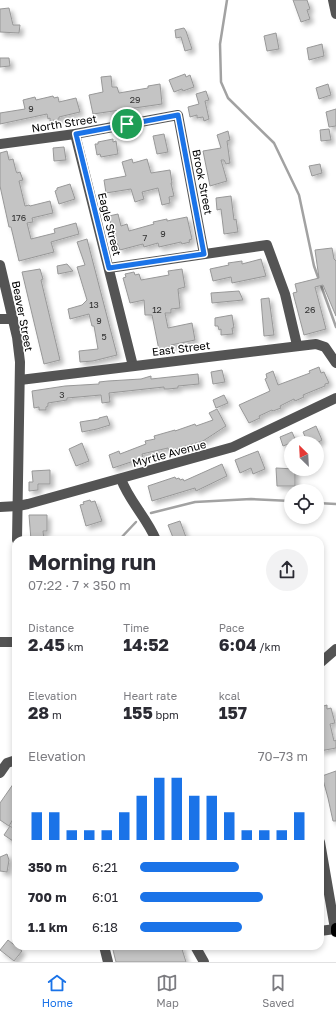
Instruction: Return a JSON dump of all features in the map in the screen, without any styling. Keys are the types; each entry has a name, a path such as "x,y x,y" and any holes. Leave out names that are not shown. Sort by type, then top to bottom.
{"street":[{"path":"333,0 336,14"},
{"name":"North Street","path":"0,144 76,134 178,115"},
{"name":"Brook Street","path":"178,115 204,254"},
{"name":"Eagle Street","path":"76,134 132,366"},
{"path":"109,268 267,245 285,294 297,345"},
{"name":"Beaver Street","path":"0,265 13,319 18,348 20,380 17,536"},
{"path":"0,319 13,319"},
{"name":"East Street","path":"20,380 297,345 316,344 325,347 336,363"},
{"name":"Myrtle Avenue","path":"0,507 18,506 121,479 233,447 336,398"},
{"path":"121,479 127,492 150,526 154,536"},
{"path":"0,642 12,642"},
{"path":"324,660 336,649"},
{"path":"0,773 8,762"},
{"path":"324,864 336,929 324,930"},
{"path":"105,950 108,962"},
{"path":"197,950 204,962"}],"building":[{"path":"293,0 307,0 310,9 307,10 310,19 301,22"},
{"path":"9,8 13,25 20,25 19,33 0,32 0,9"},
{"path":"184,28 192,49 185,51 181,37 176,38 175,30"},
{"path":"276,33 279,49 267,51 264,36"},
{"path":"322,44 324,56 309,60 307,48"},
{"path":"0,58 9,58 10,66 0,67"},
{"path":"185,74 186,77 190,75 194,87 183,91 182,89 174,92 169,80"},
{"path":"111,76 112,87 117,87 119,93 148,88 148,86 160,84 162,104 93,114 89,95 103,92 101,77"},
{"path":"328,84 331,95 319,99 316,88"},
{"path":"206,91 209,100 205,101 209,119 204,121 203,117 197,118 197,115 190,117 188,107 199,104 196,94"},
{"path":"53,96 54,98 58,97 59,102 76,98 80,112 59,117 59,119 50,121 47,114 0,124 0,113 25,109 23,100 35,97 36,100"},
{"path":"336,109 336,126 329,127 326,112"},
{"path":"329,129 331,140 321,141 320,130"},
{"path":"228,131 230,140 227,141 230,163 226,164 224,160 221,160 227,181 210,186 203,151 221,148 217,135"},
{"path":"164,134 168,152 157,154 153,136"},
{"path":"113,139 113,142 116,141 118,154 101,157 100,154 97,155 95,144"},
{"path":"64,147 66,160 54,161 53,148"},
{"path":"7,151 9,160 13,159 16,171 17,173 20,172 23,180 19,181 25,206 50,201 53,213 32,218 33,222 27,223 31,239 55,233 54,229 76,223 79,234 51,242 54,252 19,261 11,227 9,227 0,186 0,153"},
{"path":"132,159 133,163 147,159 151,173 170,170 174,196 169,197 170,203 162,205 158,188 142,192 144,199 135,202 131,189 106,193 104,180 126,176 122,162"},
{"path":"320,164 322,173 312,176 309,166"},
{"path":"70,184 75,199 59,204 55,191 57,188"},
{"path":"231,196 234,220 236,219 238,232 224,234 221,209 217,210 216,198"},
{"path":"118,214 121,226 127,224 129,231 154,224 153,222 187,217 192,239 189,240 190,242 182,244 181,242 159,247 158,243 144,247 143,244 120,250 117,243 115,243 109,216"},
{"path":"87,239 117,355 93,361 80,362 79,351 98,349 94,326 92,326 89,314 70,319 68,309 82,305 87,300 77,267 85,265 77,242"},
{"path":"332,248 334,259 336,261 336,316 323,285 315,287 326,329 304,335 293,293 297,292 295,284 319,278 315,250"},
{"path":"261,259 266,276 232,283 231,277 213,281 210,269 229,265 228,263 242,261 242,264"},
{"path":"67,264 73,271 58,274 57,266"},
{"path":"40,269 43,279 41,280 60,360 44,364 22,272"},
{"path":"182,269 185,287 178,289 180,308 171,309 171,313 165,313 168,328 192,323 195,340 171,345 172,348 159,350 152,315 145,315 144,300 130,303 123,278 126,277 125,274 134,272 135,275 139,274 141,280 169,275 168,271"},
{"path":"239,291 243,300 212,303 211,293"},
{"path":"269,298 274,335 264,336 261,299"},
{"path":"232,315 234,328 232,328 233,334 221,335 221,329 219,330 218,326 215,326 215,318"},
{"path":"319,367 321,373 324,372 329,383 303,395 304,397 295,401 294,399 280,406 281,408 259,416 260,418 249,423 239,405 270,391 265,379 267,378 266,374 273,371 278,385 310,373 309,371"},
{"path":"222,370 225,382 213,384 211,372"},
{"path":"198,374 199,384 178,386 178,388 168,389 164,389 164,387 109,393 110,402 102,403 101,395 67,398 67,400 48,403 46,410 39,410 39,407 34,408 32,391 65,386 99,384 99,382 108,381 141,379 151,376 151,379"},
{"path":"224,395 228,403 216,408 213,400"},
{"path":"217,409 226,426 203,441 169,451 168,448 142,454 143,458 113,468 109,455 119,451 120,454 146,444 145,441 155,439 154,436 195,424 196,426 213,420 209,413"},
{"path":"107,416 110,425 82,432 80,422"},
{"path":"316,426 320,436 305,436 303,432"},
{"path":"292,432 294,436 284,436 283,446 280,437"},
{"path":"82,443 89,461 76,466 69,449"},
{"path":"258,451 265,469 253,474 251,468 240,473 235,460"},
{"path":"222,464 227,476 196,491 195,488 152,501 148,486 175,477 176,479 179,478 180,480 183,479 184,481"},
{"path":"276,468 284,468 284,476 295,476 295,484 284,484 284,486 277,486"},
{"path":"50,470 50,484 38,484 38,490 29,491 29,482 33,482 32,471"},
{"path":"90,500 91,502 95,501 102,521 86,526 80,505 84,504 83,502"},
{"path":"29,515 47,515 47,531 43,531 44,536 31,536"},
{"path":"180,521 186,536 172,536 168,525"},
{"path":"327,705 327,709 331,708 335,723 330,724 334,741 336,740 336,748 324,750 324,706"},
{"path":"336,771 336,821 333,821 324,783 324,775"},
{"path":"12,786 12,821 9,826 0,820 0,803"},
{"path":"10,826 12,827 12,840 4,835"},
{"path":"7,854 9,860 7,872 0,871 0,857"},
{"path":"8,940 12,943 12,950 22,951 14,961 0,950"},
{"path":"113,950 182,950 186,962 116,962"}],"waterway":[{"path":"227,0 220,44 221,82 228,98 274,143 299,195 314,266 336,327"},
{"path":"151,513 195,502 251,499 284,501"},
{"path":"324,503 336,504"},
{"path":"123,536 136,522"}],"route":[{"path":"178,115 204,254 109,268 76,134 127,124 178,115"}]}
